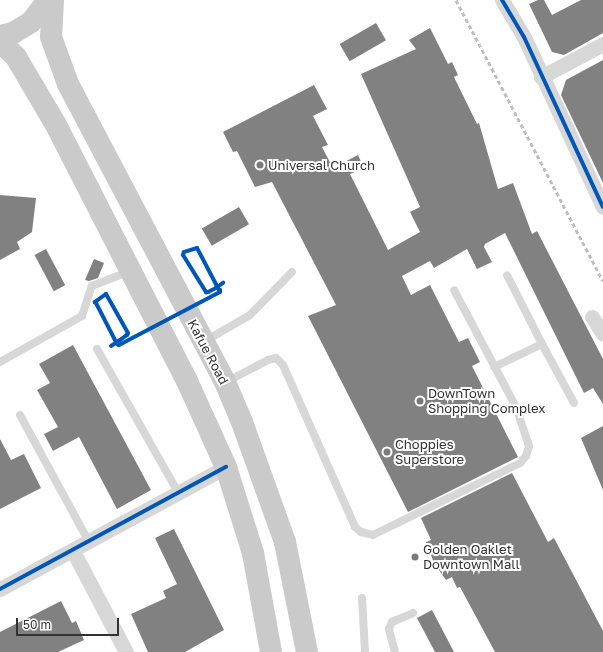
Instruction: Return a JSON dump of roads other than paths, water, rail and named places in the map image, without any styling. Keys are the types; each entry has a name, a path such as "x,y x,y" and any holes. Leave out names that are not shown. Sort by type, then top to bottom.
{"main road":[{"path":"0,36 13,33 31,22 48,0"},
{"name":"Kafue Road","path":"53,0 51,37 68,84 225,382 262,472 285,542 307,652"},
{"path":"0,42 16,57 52,119 188,381 226,467 254,553 271,652"}],"street":[{"path":"507,2 603,207"},
{"path":"541,77 603,44"},
{"path":"592,316 603,334"},
{"path":"0,589 179,494 226,467"},
{"path":"73,551 126,652"}],"lane":[{"path":"0,362 82,316 92,286 131,271"},
{"path":"203,342 250,314 292,272"},
{"path":"507,275 574,403"},
{"path":"225,382 268,360 276,358 283,365 355,527 361,532 373,535 520,463 526,456 529,446 518,414 454,290"},
{"path":"494,367 542,344"},
{"path":"97,349 179,494"},
{"path":"20,414 89,542"},
{"path":"362,598 364,652"},
{"path":"395,652 389,629 392,622 413,613"}],"railway":[{"path":"456,0 603,281"}],"place":[{"name":"Universal Church","path":"260,165"},
{"name":"DownTown Shopping Complex","path":"420,401"},
{"name":"Choppies Superstore","path":"387,452"},
{"name":"Golden Oaklet Downtown Mall","path":"415,557"}]}
